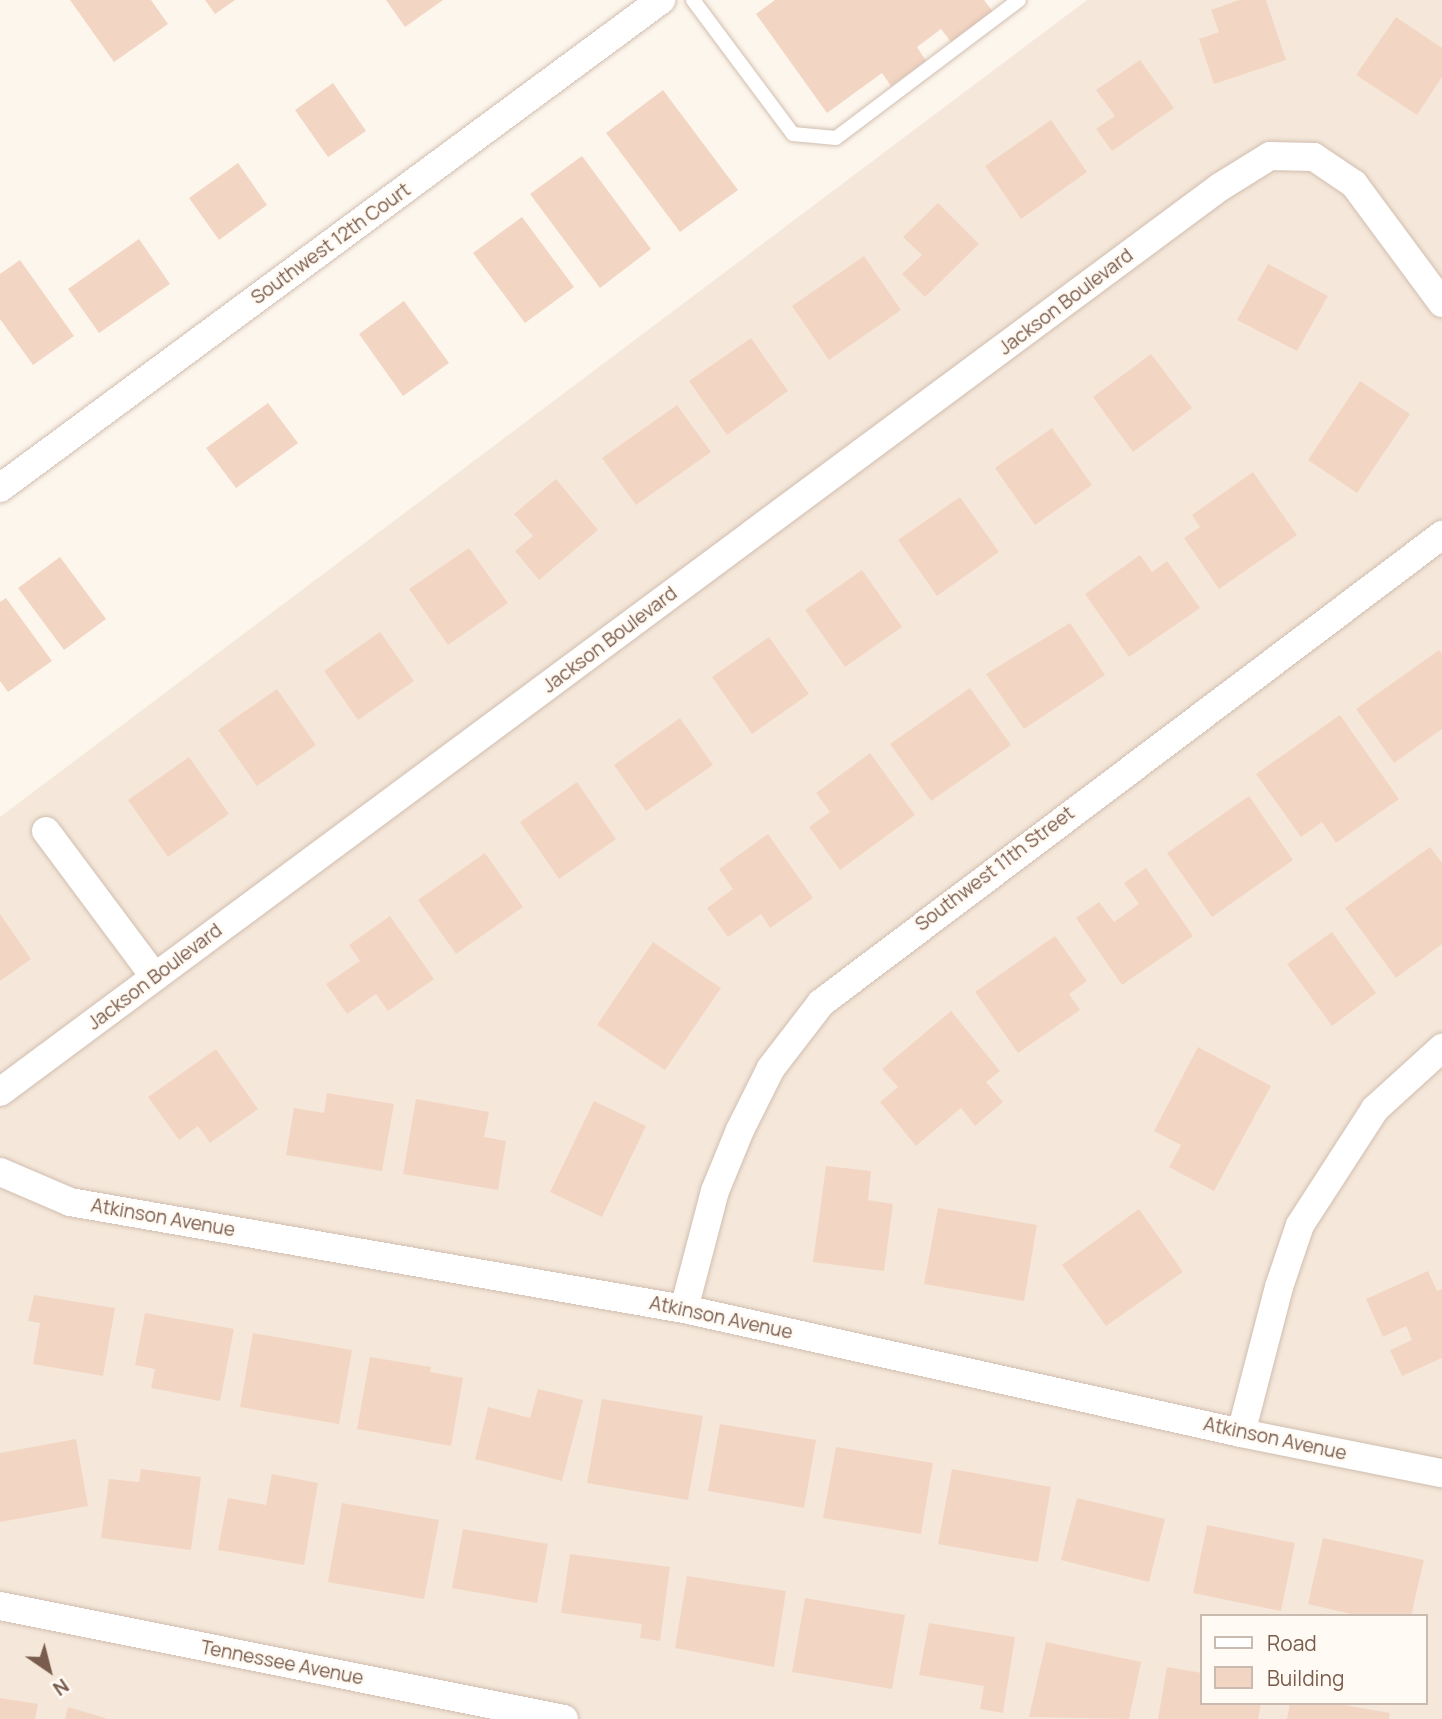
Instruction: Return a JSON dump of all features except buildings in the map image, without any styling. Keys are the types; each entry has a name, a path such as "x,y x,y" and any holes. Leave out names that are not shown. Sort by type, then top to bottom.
{"street":[{"name":"Southwest 12th Court","path":"0,488 661,0"},
{"name":"Jackson Boulevard","path":"0,1092 1220,187 1270,156 1314,157 1354,184 1442,303"},
{"name":"Southwest 11th Street","path":"684,1309 715,1191 740,1130 771,1068 821,1003 1442,535"},
{"path":"46,831 155,977"},
{"path":"1241,1433 1279,1287 1300,1225 1375,1109 1442,1048"},
{"name":"Atkinson Avenue","path":"0,1172 70,1202 684,1309 1241,1433 1442,1473"},
{"name":"Tennessee Avenue","path":"0,1606 564,1719"}],"lane":[{"path":"693,0 793,134 836,138 1019,0"}],"shaded area":[{"path":"1087,0 1442,0 1442,1719 0,1719 0,817"}]}
